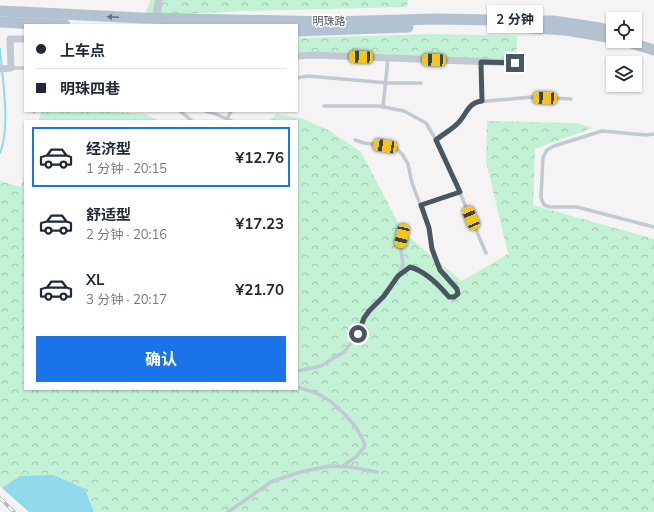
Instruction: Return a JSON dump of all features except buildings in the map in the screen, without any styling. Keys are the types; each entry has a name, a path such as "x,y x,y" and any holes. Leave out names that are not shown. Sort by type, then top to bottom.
{"main road":[{"path":"0,11 20,17 59,24"},
{"name":"明珠路","path":"20,17 331,22 435,19 553,21 606,29"},
{"path":"0,22 20,17"},
{"name":"明珠路","path":"298,31 442,26 566,30 606,37"},
{"path":"642,39 654,42"},
{"path":"642,46 654,50"}],"street":[{"path":"156,19 159,0"},
{"path":"0,69 11,68 10,39 24,39"},
{"path":"298,56 315,55 515,63"}],"lane":[{"path":"383,107 388,58"},
{"path":"481,62 482,101"},
{"path":"11,68 24,68"},
{"path":"298,78 308,76 385,83 421,84"},
{"path":"436,140 457,124 470,107 477,102 532,97 571,99"},
{"path":"324,106 383,107 404,111 426,123 436,140 486,253"},
{"path":"181,112 191,120"},
{"path":"209,112 227,120"},
{"path":"654,134 646,135 602,131 554,146 547,150 543,156 541,198 544,205 550,207 577,207 654,227"},
{"path":"355,140 364,143 394,147 402,154 408,164 412,183 429,228 432,249 440,270 457,289 458,294 454,297 449,297 442,289 419,270 410,267 398,276"},
{"path":"421,205 460,192"},
{"path":"298,371 320,366 344,352 358,334 364,318 384,296 398,276 403,264 400,244 402,236"},
{"path":"298,387 319,394 330,401 348,418 362,438 365,446 357,456 343,466"},
{"path":"228,512 271,482 300,472 330,466 343,466 377,472"}],"green space":[{"path":"151,0 408,0 407,7 242,11 144,16"},
{"path":"433,34 517,36 516,61 298,53 298,38"},
{"path":"41,112 118,112 145,114 157,120 39,120"},
{"path":"276,114 301,118 330,131 361,152 403,232 462,281 508,254 486,161 487,121 577,123 592,128 535,149 533,205 654,239 654,512 94,512 85,489 20,476 2,488 0,486 0,181 21,187 24,176 24,390 298,390 298,120 270,120"}],"water":[{"path":"53,475 85,489 94,512 29,512 2,488 20,476"}],"waterway":[{"path":"0,49 5,102 5,129 0,153"}],"railway":[{"path":"0,498 14,512"}],"route":[{"path":"358,334 364,318 369,311 384,296 398,276 410,267 419,270 442,289 449,297 454,297 458,294 457,289 440,270 432,249 429,228 421,205 460,192 448,163 436,140 457,124 470,107 477,102 482,101 481,62 515,63"}]}
